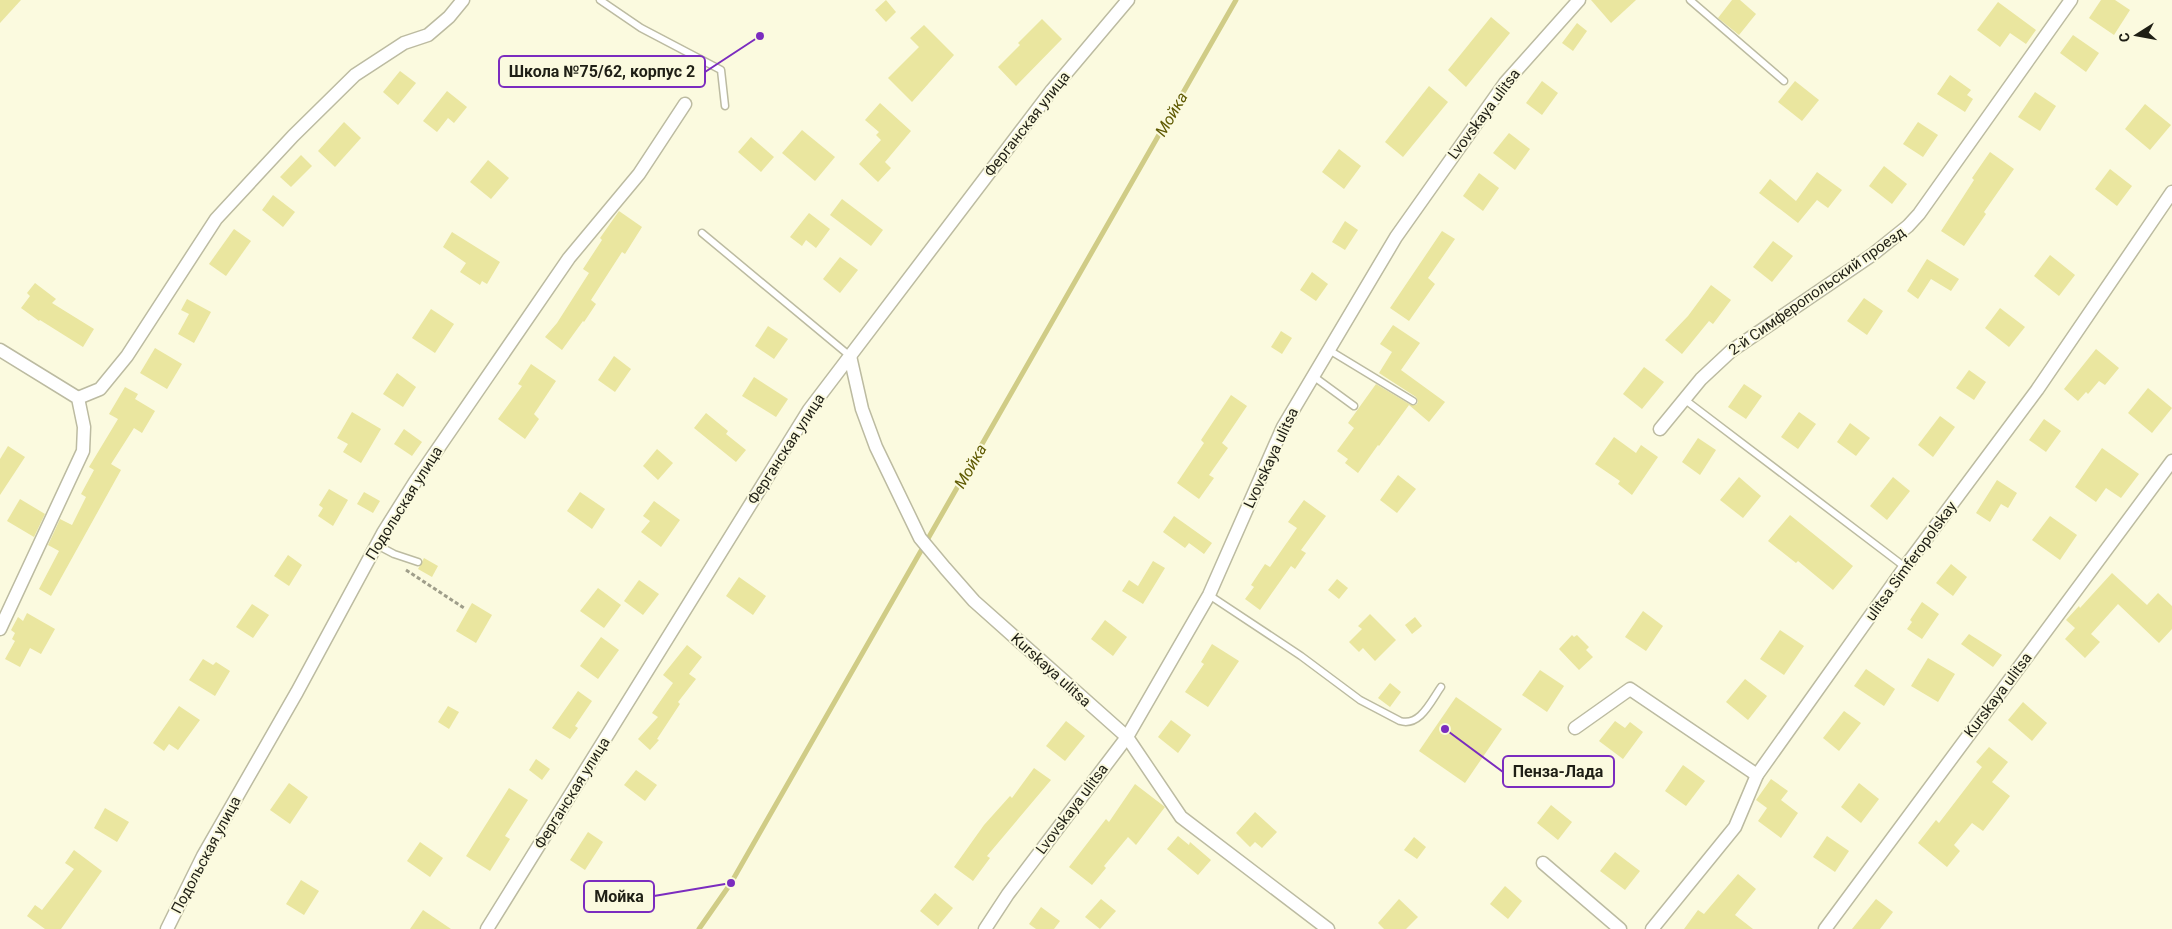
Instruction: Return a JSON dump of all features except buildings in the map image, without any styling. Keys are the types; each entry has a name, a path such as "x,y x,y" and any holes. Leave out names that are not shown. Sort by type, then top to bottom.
{"street":[{"path":"78,398 100,389 127,356 216,219 293,136 355,75 404,43 428,35 449,17 463,0"},
{"name":"Ферганская улица","path":"487,929 809,410 1052,90 1128,0"},
{"name":"Lvovskaya ulitsa","path":"985,929 1008,894 1127,737 1208,595 1282,427 1396,237 1505,83 1579,0"},
{"name":"2-й Симферопольский проезд","path":"1660,429 1701,379 1730,351 1866,259 1908,226 1919,214 2071,0"},
{"name":"Подольская улица","path":"167,929 202,856 297,692 376,545 415,482 569,258 639,174 685,104"},
{"name":"ulitsa Simferopolskay","path":"1652,929 1735,827 1758,776 1905,568 2037,390 2172,192"},
{"path":"0,350 78,398 84,427 83,451 0,629"},
{"name":"Kurskaya ulitsa","path":"850,356 862,409 876,447 920,538 974,601 1127,737 1181,818 1328,929"},
{"name":"Kurskaya ulitsa","path":"1825,929 2172,462"},
{"path":"1576,728 1630,689 1758,776"},
{"path":"1543,863 1620,929"}],"lane":[{"path":"600,0 641,28 721,70 725,106"},
{"path":"1690,0 1784,81"},
{"path":"702,233 850,356"},
{"path":"1328,350 1412,401"},
{"path":"1313,376 1354,406"},
{"path":"1684,399 1905,568"},
{"path":"376,545 394,554 418,562"},
{"path":"1208,595 1300,656 1360,700 1400,721 1406,723 1418,719 1441,687"}],"path":[{"path":"394,554 406,571 464,608"}],"waterway":[{"name":"Мойка","path":"699,929 731,883 1236,0"}],"place":[{"name":"Школа №75/62, корпус 2","path":"760,36"},
{"name":"Пенза-Лада","path":"1445,729"},
{"name":"Мойка","path":"731,883"}]}
